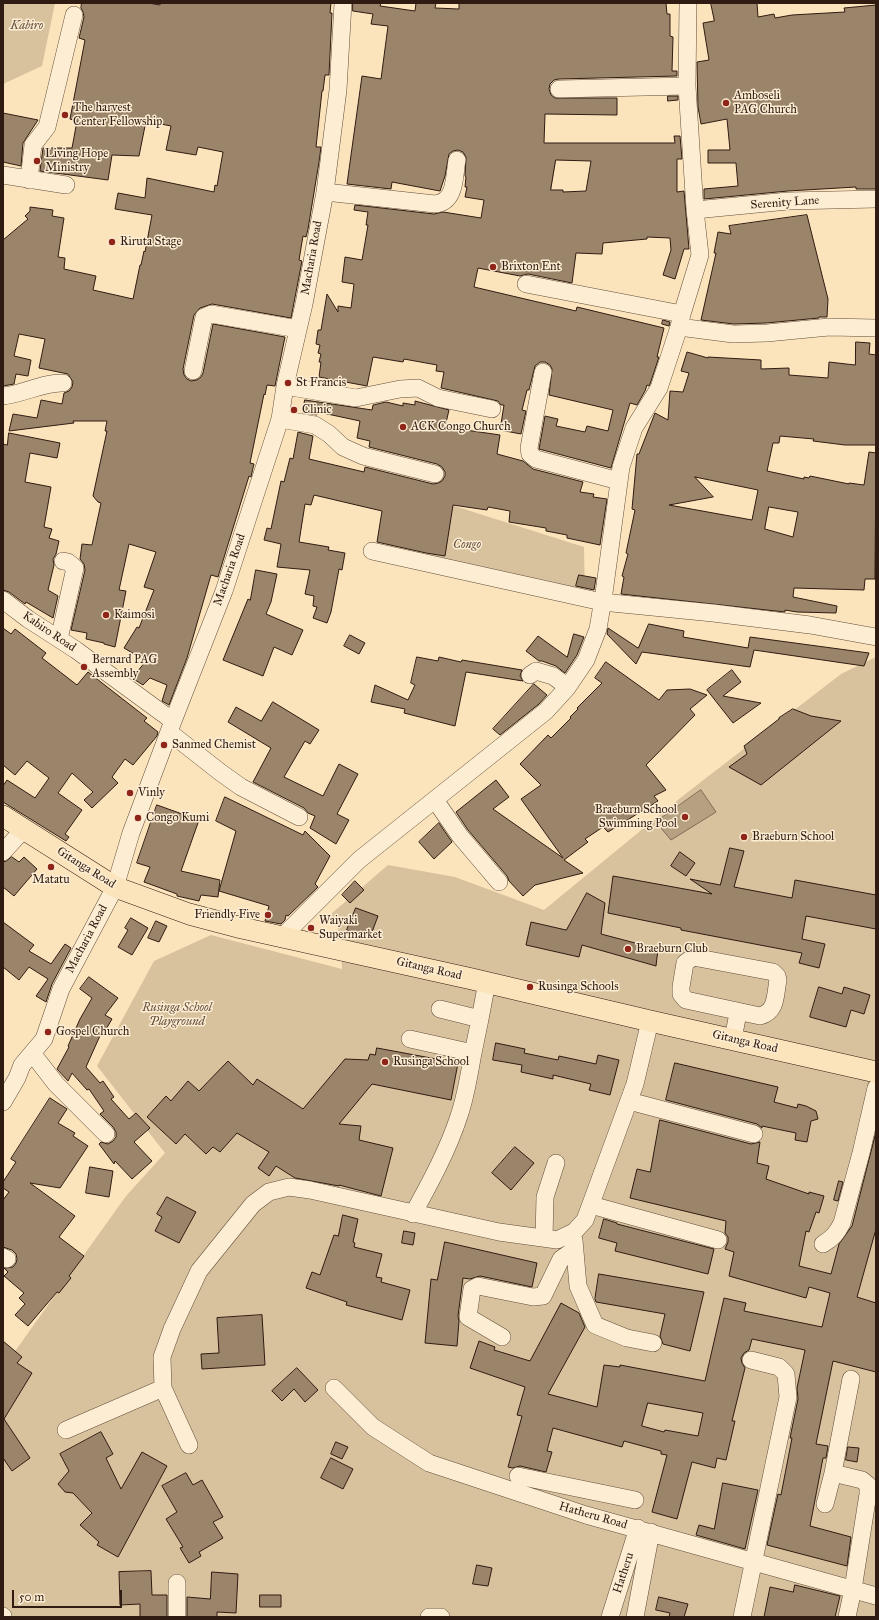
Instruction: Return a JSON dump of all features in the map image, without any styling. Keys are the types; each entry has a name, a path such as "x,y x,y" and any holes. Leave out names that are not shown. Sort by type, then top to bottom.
{"main road":[{"name":"Gitanga Road","path":"3,816 115,887 189,914 242,928 487,982 650,1021 876,1072"}],"street":[{"name":"Macharia Road","path":"3,1102 18,1078 22,1065 44,1039 61,989 115,887 131,833 224,591 280,419 285,386 298,329 325,192 338,90 343,3"},
{"path":"283,936 359,860 546,711 568,686 586,660 598,629 621,467 634,428 658,388 700,255 695,210 687,86 688,3"},
{"path":"29,180 34,145 47,127 74,16"},
{"path":"559,89 687,86"},
{"path":"325,192 435,204 443,203 451,196 457,160"},
{"path":"3,175 66,185"},
{"name":"Serenity Lane","path":"695,210 788,201 876,199"},
{"path":"526,284 733,334 767,333 829,327 876,328"},
{"path":"193,371 204,317 207,315 211,314 298,329"},
{"path":"543,372 529,448 530,454 536,460 619,481"},
{"path":"3,396 19,394 49,384 63,383"},
{"path":"285,386 356,398 400,389 418,388 438,398 492,409"},
{"path":"280,419 315,425 329,434 343,447 363,456 435,474"},
{"path":"372,551 602,602 810,625 876,637"},
{"path":"59,639 75,568 68,562 63,561"},
{"name":"Kabiro Road","path":"3,600 28,619 59,639 171,727 220,772 241,787 299,816"},
{"path":"530,675 536,671 553,676 568,686"},
{"path":"435,800 460,836 499,882"},
{"path":"3,852 24,829"},
{"path":"693,957 773,972 777,976 778,980 773,1009 767,1014 760,1016 738,1013 686,1000 681,994 681,987 685,963 689,959 693,957"},
{"path":"413,1214 432,1180 458,1118 465,1094 487,982"},
{"path":"440,1009 480,1019"},
{"path":"733,1039 738,1013"},
{"path":"189,1445 163,1388 162,1357 172,1329 199,1271 253,1204 269,1192 289,1187 310,1190 499,1232 557,1240 574,1232 585,1220 635,1084 650,1021"},
{"path":"410,1039 473,1054"},
{"path":"32,1053 64,1093 106,1134"},
{"path":"823,1244 833,1238 838,1232 842,1223 861,1153 876,1088"},
{"path":"629,1101 754,1134"},
{"path":"544,1238 545,1197 556,1163"},
{"path":"591,1205 718,1240"},
{"path":"574,1232 574,1250 578,1286 595,1325 627,1338 653,1343"},
{"path":"502,1337 468,1317 472,1289 478,1286 533,1298 543,1296 561,1259 574,1250"},
{"path":"742,1617 788,1397 786,1374 779,1367 751,1360"},
{"path":"825,1504 833,1473 851,1379"},
{"path":"66,1430 163,1388"},
{"name":"Hatheru Road","path":"334,1388 373,1427 429,1463 586,1515 645,1530 876,1596"},
{"path":"833,1473 862,1480 868,1485 854,1590 847,1617"},
{"path":"518,1476 635,1500"},
{"path":"586,1515 590,1491"},
{"path":"635,1617 645,1530"},
{"name":"Hatheru","path":"610,1617 645,1530"},
{"path":"177,1583 177,1617"},
{"path":"429,1617 441,1617"}],"green space":[{"name":"Kabiro","path":"3,3 55,3 42,66 3,84"},
{"name":"Congo","path":"445,503 584,547 585,601 424,571"},
{"name":"Rusinga School Playground","path":"876,657 876,1617 3,1617 3,1368 126,1196 165,1153 97,1066 154,961 211,935 342,969 341,936 331,914 388,865 455,877 544,910 684,795 841,674"}],"shaded area":[{"name":"Braeburn School Swimming Pool","path":"701,790 716,812 671,840 656,822"}],"building":[{"path":"82,3 149,3 160,5 160,3 331,3 330,13 332,13 329,75 325,75 322,91 316,147 321,147 308,229 306,237 303,236 299,260 302,261 291,318 212,304 200,308 194,315 183,369 184,375 191,381 197,380 203,373 213,324 285,337 275,386 267,385 265,395 264,394 250,463 254,464 251,477 249,476 218,577 211,575 187,658 169,705 162,701 167,685 150,678 143,685 132,678 146,661 124,648 137,627 139,628 154,590 144,587 156,552 129,544 119,590 126,591 115,647 86,639 87,633 71,630 85,570 84,564 80,559 82,544 92,545 101,503 98,502 93,496 107,431 105,431 107,421 73,421 74,423 9,431 13,414 37,418 41,400 62,404 64,393 69,391 72,387 73,382 68,374 39,368 45,339 19,334 14,356 31,360 28,376 16,374 14,384 3,386 3,240 28,219 25,216 30,211 30,207 53,210 52,216 64,218 58,257 65,258 64,269 96,276 93,290 133,299 140,265 144,251 145,252 152,215 115,209 118,193 145,198 147,178 214,192 215,185 217,186 223,152 198,147 196,155 166,150 171,126 146,121 139,156 112,155 108,180 40,171 43,148 72,148 77,121 70,119 85,40 79,38 84,17 81,8"},
{"path":"353,3 381,3 380,6 415,11 416,3 436,3 435,8 459,9 459,3 666,3 667,14 670,14 670,36 673,37 672,71 677,71 677,76 554,80 550,84 549,89 551,95 555,98 617,98 617,115 545,114 544,143 675,143 674,136 680,136 682,159 677,159 677,192 684,191 689,249 684,249 675,279 663,275 671,250 670,238 647,237 647,239 603,243 602,254 576,253 572,283 528,274 520,276 478,268 474,287 576,311 577,307 664,328 657,357 659,357 650,384 649,386 647,385 637,405 630,403 611,468 539,449 545,416 558,419 556,426 585,432 587,426 608,431 613,410 549,395 552,369 550,365 545,362 540,362 535,366 529,390 527,390 522,410 526,411 521,434 500,430 504,405 501,405 498,401 441,388 444,372 436,371 437,365 404,359 403,362 373,357 367,386 319,377 321,362 319,362 321,354 318,353 320,345 316,344 318,330 321,330 327,294 338,312 338,306 351,308 354,284 342,282 345,257 362,260 368,225 366,225 368,212 354,210 355,205 434,214 443,212 481,218 484,200 465,197 467,187 465,187 466,157 463,152 458,150 449,154 445,176 440,191 392,182 391,189 347,184 362,76 381,79 388,26 371,24 373,14 353,11","holes":["556,160 591,161 586,191 563,192 563,190 551,190"]},
{"path":"711,3 757,3 758,17 774,14 775,18 792,15 845,12 844,8 876,5 876,189 856,189 856,187 788,191 704,199 704,189 738,186 736,163 708,163 708,150 730,150 727,119 701,124 698,107 697,62 709,60 703,23 714,21"},
{"path":"668,96 678,96 678,100 668,101"},
{"path":"3,113 38,120 23,143 21,166 3,162"},
{"path":"807,215 828,299 827,317 766,323 734,324 701,320 716,253 714,253 718,232 731,234 729,226"},
{"path":"663,320 670,322 669,326 662,324"},
{"path":"856,342 870,343 869,354 876,355 876,445 845,445 813,441 814,439 780,436 779,443 773,443 767,471 804,479 804,477 809,478 810,476 849,484 864,485 869,452 876,453 875,579 865,579 864,590 794,588 793,597 837,606 836,613 797,612 785,610 785,612 621,594 624,577 622,576 628,554 626,553 635,510 632,509 637,454 639,454 655,413 668,420 670,391 683,392 689,373 681,371 687,352 708,358 761,360 761,369 789,368 789,375 828,378 829,362 855,365","holes":["695,477 758,490 752,520 669,505 713,497","769,507 798,512 793,537 765,529"]},
{"path":"305,400 372,410 373,405 386,402 403,406 403,403 415,405 415,401 449,410 445,427 500,435 497,454 523,461 533,469 583,482 580,492 594,494 593,497 607,499 600,545 567,538 567,535 546,531 546,528 509,522 510,511 488,507 487,510 453,505 445,556 426,553 377,542 382,511 314,495 311,505 305,504 299,542 329,547 328,550 345,553 342,570 339,569 331,612 327,623 313,618 317,607 313,606 314,596 305,594 310,570 277,567 281,544 264,540 267,528 271,529 281,481 284,482 290,458 293,459 298,432 313,436 309,459 364,472 365,467 433,484 442,481 445,476 445,472 442,467 437,464 369,447 370,441 357,438 360,421 318,412 317,415 303,413"},
{"path":"9,433 60,443 57,458 30,453 25,482 51,487 44,527 52,529 49,538 59,541 56,554 53,559 54,565 48,590 58,596 53,618 26,602 25,604 9,592 3,590 3,444 7,445"},
{"path":"256,570 277,574 271,602 266,614 303,630 292,655 274,647 263,676 223,660 248,599 250,600"},
{"path":"579,575 596,578 594,590 576,586"},
{"path":"649,624 684,631 683,637 748,648 750,637 869,653 864,666 754,650 750,667 642,652 636,664 607,634 608,628 638,648"},
{"path":"3,628 11,634 15,629 46,653 42,658 77,685 88,672 147,718 144,721 158,732 157,736 133,765 125,759 112,777 118,783 92,808 84,800 93,792 72,773 58,793 82,810 65,834 69,837 66,841 3,802 3,786 7,780 35,798 49,778 27,761 15,775 3,765"},
{"path":"574,634 584,637 577,655 565,673 556,666 539,661 526,651 538,636 567,657"},
{"path":"350,635 365,643 359,654 344,646"},
{"path":"417,657 438,661 439,657 461,662 462,660 522,670 520,676 523,681 466,672 455,726 404,713 405,709 371,702 375,685 408,700 415,685 411,683"},
{"path":"606,662 659,700 667,690 690,689 707,695 690,709 695,715 646,765 666,790 654,796 658,801 608,832 603,827 585,839 588,842 564,860 583,873 535,885 523,896 468,830 456,812 496,780 509,797 493,809 563,858 521,799 541,785 520,764 548,735 551,738 571,718 570,717 578,709 577,708 602,683 595,678"},
{"path":"732,670 741,682 723,696 761,703 733,723 707,690"},
{"path":"534,684 547,695 539,704 500,735 493,729"},
{"path":"273,702 319,730 310,744 305,741 284,777 323,796 339,764 358,774 337,814 349,820 336,844 310,828 315,816 308,813 304,808 253,782 271,748 228,722 236,707 261,721"},
{"path":"793,709 811,716 841,721 761,785 729,767 747,754 744,746 779,718"},
{"path":"225,797 303,835 305,831 330,856 315,884 318,887 288,916 286,915 285,920 281,924 265,921 269,906 219,891 236,831 216,821"},
{"path":"157,805 199,820 181,871 220,880 218,897 201,895 199,901 177,896 177,894 144,882 150,867 137,863"},
{"path":"439,823 452,842 434,859 419,842"},
{"name":"Braeburn School","path":"730,848 744,851 734,887 792,898 795,880 876,895 876,929 806,916 802,939 825,944 819,968 799,963 802,953 681,930 681,928 608,913 613,876 712,894 690,879 720,885"},
{"path":"680,852 695,863 686,876 671,866"},
{"path":"12,857 19,862 24,857 37,869 14,896 3,887 3,862"},
{"path":"355,881 364,890 350,903 342,895"},
{"path":"587,893 605,903 601,934 658,949 656,966 582,945 579,957 526,945 531,922 566,930"},
{"path":"356,908 378,916 372,932 366,930 363,937 347,930"},
{"path":"131,918 148,928 132,955 118,947 128,930 125,928"},
{"path":"156,921 167,926 159,942 148,938"},
{"path":"3,922 34,945 29,951 51,964 65,944 71,948 52,984 46,1002 36,996 48,979 29,967 19,980 3,967"},
{"path":"89,977 118,998 105,1015 112,1019 105,1031 103,1029 86,1067 100,1083 103,1081 114,1097 111,1099 129,1119 136,1113 150,1128 134,1142 152,1161 132,1179 115,1161 114,1164 99,1144 101,1142 108,1144 113,1141 116,1137 116,1132 100,1114 104,1111 89,1089 87,1090 72,1073 68,1081 57,1069 69,1047 68,1046 80,1019 92,998 80,989"},
{"path":"819,987 842,994 844,987 870,995 864,1014 851,1010 846,1027 810,1017"},
{"path":"496,1043 525,1049 524,1053 558,1060 559,1056 596,1064 598,1055 619,1060 610,1095 589,1090 591,1084 553,1075 553,1079 521,1072 522,1065 493,1060"},
{"path":"377,1048 458,1063 451,1100 372,1084 339,1124 361,1126 359,1140 393,1148 381,1196 339,1185 295,1178 276,1166 269,1176 258,1168 269,1152 237,1133 220,1152 213,1147 206,1154 185,1134 176,1144 147,1117 166,1096 171,1101 188,1081 199,1091 228,1061 253,1085 257,1079 303,1109 345,1059 368,1060 370,1054 375,1055"},
{"path":"675,1063 778,1087 774,1102 797,1108 798,1104 816,1111 818,1119 811,1121 807,1142 795,1140 796,1133 762,1126 762,1128 757,1124 666,1100"},
{"path":"50,1098 67,1109 58,1123 75,1133 73,1136 88,1146 60,1188 30,1183 75,1216 59,1237 84,1256 69,1276 71,1278 59,1293 57,1292 28,1326 15,1315 25,1304 19,1298 24,1293 4,1276 8,1272 4,1268 13,1267 17,1259 16,1254 12,1250 3,1247 3,1200 9,1192 3,1188 3,1182 16,1162 11,1159"},
{"path":"660,1120 751,1144 760,1142 757,1163 769,1166 766,1179 809,1194 809,1192 824,1196 819,1213 816,1212 809,1232 806,1231 799,1266 831,1274 839,1244 852,1226 876,1132 876,1229 857,1297 876,1303 876,1372 833,1361 816,1444 828,1446 826,1458 823,1458 810,1526 851,1537 847,1566 767,1545 778,1494 781,1495 798,1399 797,1388 805,1350 752,1339 749,1350 744,1353 741,1358 745,1368 732,1421 735,1421 726,1460 717,1458 715,1468 692,1462 677,1519 652,1512 667,1455 661,1454 661,1451 624,1441 622,1447 553,1428 547,1451 552,1452 546,1472 520,1466 513,1468 508,1467 522,1416 517,1415 525,1387 470,1368 479,1341 495,1347 494,1350 530,1361 561,1303 579,1313 585,1327 548,1394 597,1407 604,1365 620,1367 620,1365 705,1381 724,1298 746,1303 744,1311 822,1327 830,1293 809,1287 806,1298 729,1276 734,1252 725,1249 728,1242 728,1237 725,1233 726,1221 630,1198 637,1169 650,1172","holes":["648,1403 703,1413 698,1436 665,1430 664,1432 642,1426"]},
{"path":"515,1147 534,1163 511,1190 492,1173"},
{"path":"90,1167 113,1171 109,1197 86,1193"},
{"path":"839,1181 843,1182 838,1201 834,1200"},
{"path":"167,1197 196,1212 179,1243 155,1231 162,1217 157,1214"},
{"path":"343,1215 358,1219 353,1242 355,1243 354,1247 382,1254 376,1277 382,1278 381,1282 410,1290 402,1320 346,1305 347,1302 306,1288 312,1272 320,1275 334,1235 338,1236"},
{"path":"604,1219 617,1224 714,1249 708,1274 615,1251 617,1243 599,1238"},
{"path":"404,1231 415,1233 413,1245 402,1243"},
{"path":"445,1242 537,1263 532,1287 480,1276 470,1279 463,1278 458,1316 457,1346 425,1343 431,1279 437,1280"},
{"path":"599,1274 704,1292 690,1351 663,1344 660,1336 665,1314 596,1302 595,1299"},
{"path":"262,1315 265,1365 202,1369 201,1354 219,1353 217,1318"},
{"path":"3,1341 22,1357 17,1363 32,1373 4,1419 30,1458 12,1471 3,1458"},
{"path":"297,1368 318,1390 305,1402 294,1389 282,1401 272,1391"},
{"path":"101,1432 113,1454 106,1458 121,1489 142,1452 167,1466 118,1557 97,1545 99,1542 80,1525 92,1513 73,1493 65,1492 58,1484 69,1471 60,1454"},
{"path":"336,1442 348,1447 342,1459 331,1454"},
{"path":"848,1447 859,1448 857,1462 846,1460"},
{"path":"331,1458 353,1469 343,1489 321,1478"},
{"path":"186,1473 193,1485 202,1480 223,1517 213,1522 223,1538 199,1552 201,1556 189,1563 180,1548 183,1547 166,1519 177,1512 162,1486"},
{"path":"723,1483 758,1490 745,1549 696,1535 699,1525 714,1529"},
{"path":"477,1565 492,1568 488,1586 473,1584"},
{"path":"151,1571 152,1595 167,1595 167,1617 140,1617 140,1604 120,1605 119,1572"},
{"path":"212,1572 238,1574 236,1613 217,1612 217,1617 187,1617 187,1597 210,1599"},
{"path":"795,1585 840,1596 835,1617 764,1617 770,1587 793,1592"},
{"path":"260,1595 281,1595 281,1607 260,1607"},
{"path":"659,1597 688,1604 684,1617 669,1617 670,1613 656,1610"}],"place":[{"name":"Amboseli PAG Church","path":"726,103"},
{"name":"The harvest Center Fellowship","path":"65,115"},
{"name":"Living Hope Ministry","path":"37,161"},
{"name":"Riruta Stage","path":"112,242"},
{"name":"Brixton Ent","path":"493,267"},
{"name":"St Francis","path":"288,383"},
{"name":"Clinic","path":"294,410"},
{"name":"ACK Congo Church","path":"403,427"},
{"name":"Kaimosi","path":"106,615"},
{"name":"Bernard PAG Assembly","path":"84,667"},
{"name":"Sanmed Chemist","path":"164,745"},
{"name":"Vinly","path":"130,793"},
{"name":"Braeburn School Swimming Pool","path":"685,817"},
{"name":"Congo Kumi","path":"138,818"},
{"name":"Braeburn School","path":"744,837"},
{"name":"Matatu","path":"51,867"},
{"name":"Friendly Five","path":"268,915"},
{"name":"Waiyaki Supermarket","path":"311,928"},
{"name":"Braeburn Club","path":"628,949"},
{"name":"Rusinga Schools","path":"530,987"},
{"name":"Gospel Church","path":"48,1032"},
{"name":"Rusinga School","path":"385,1062"}]}
